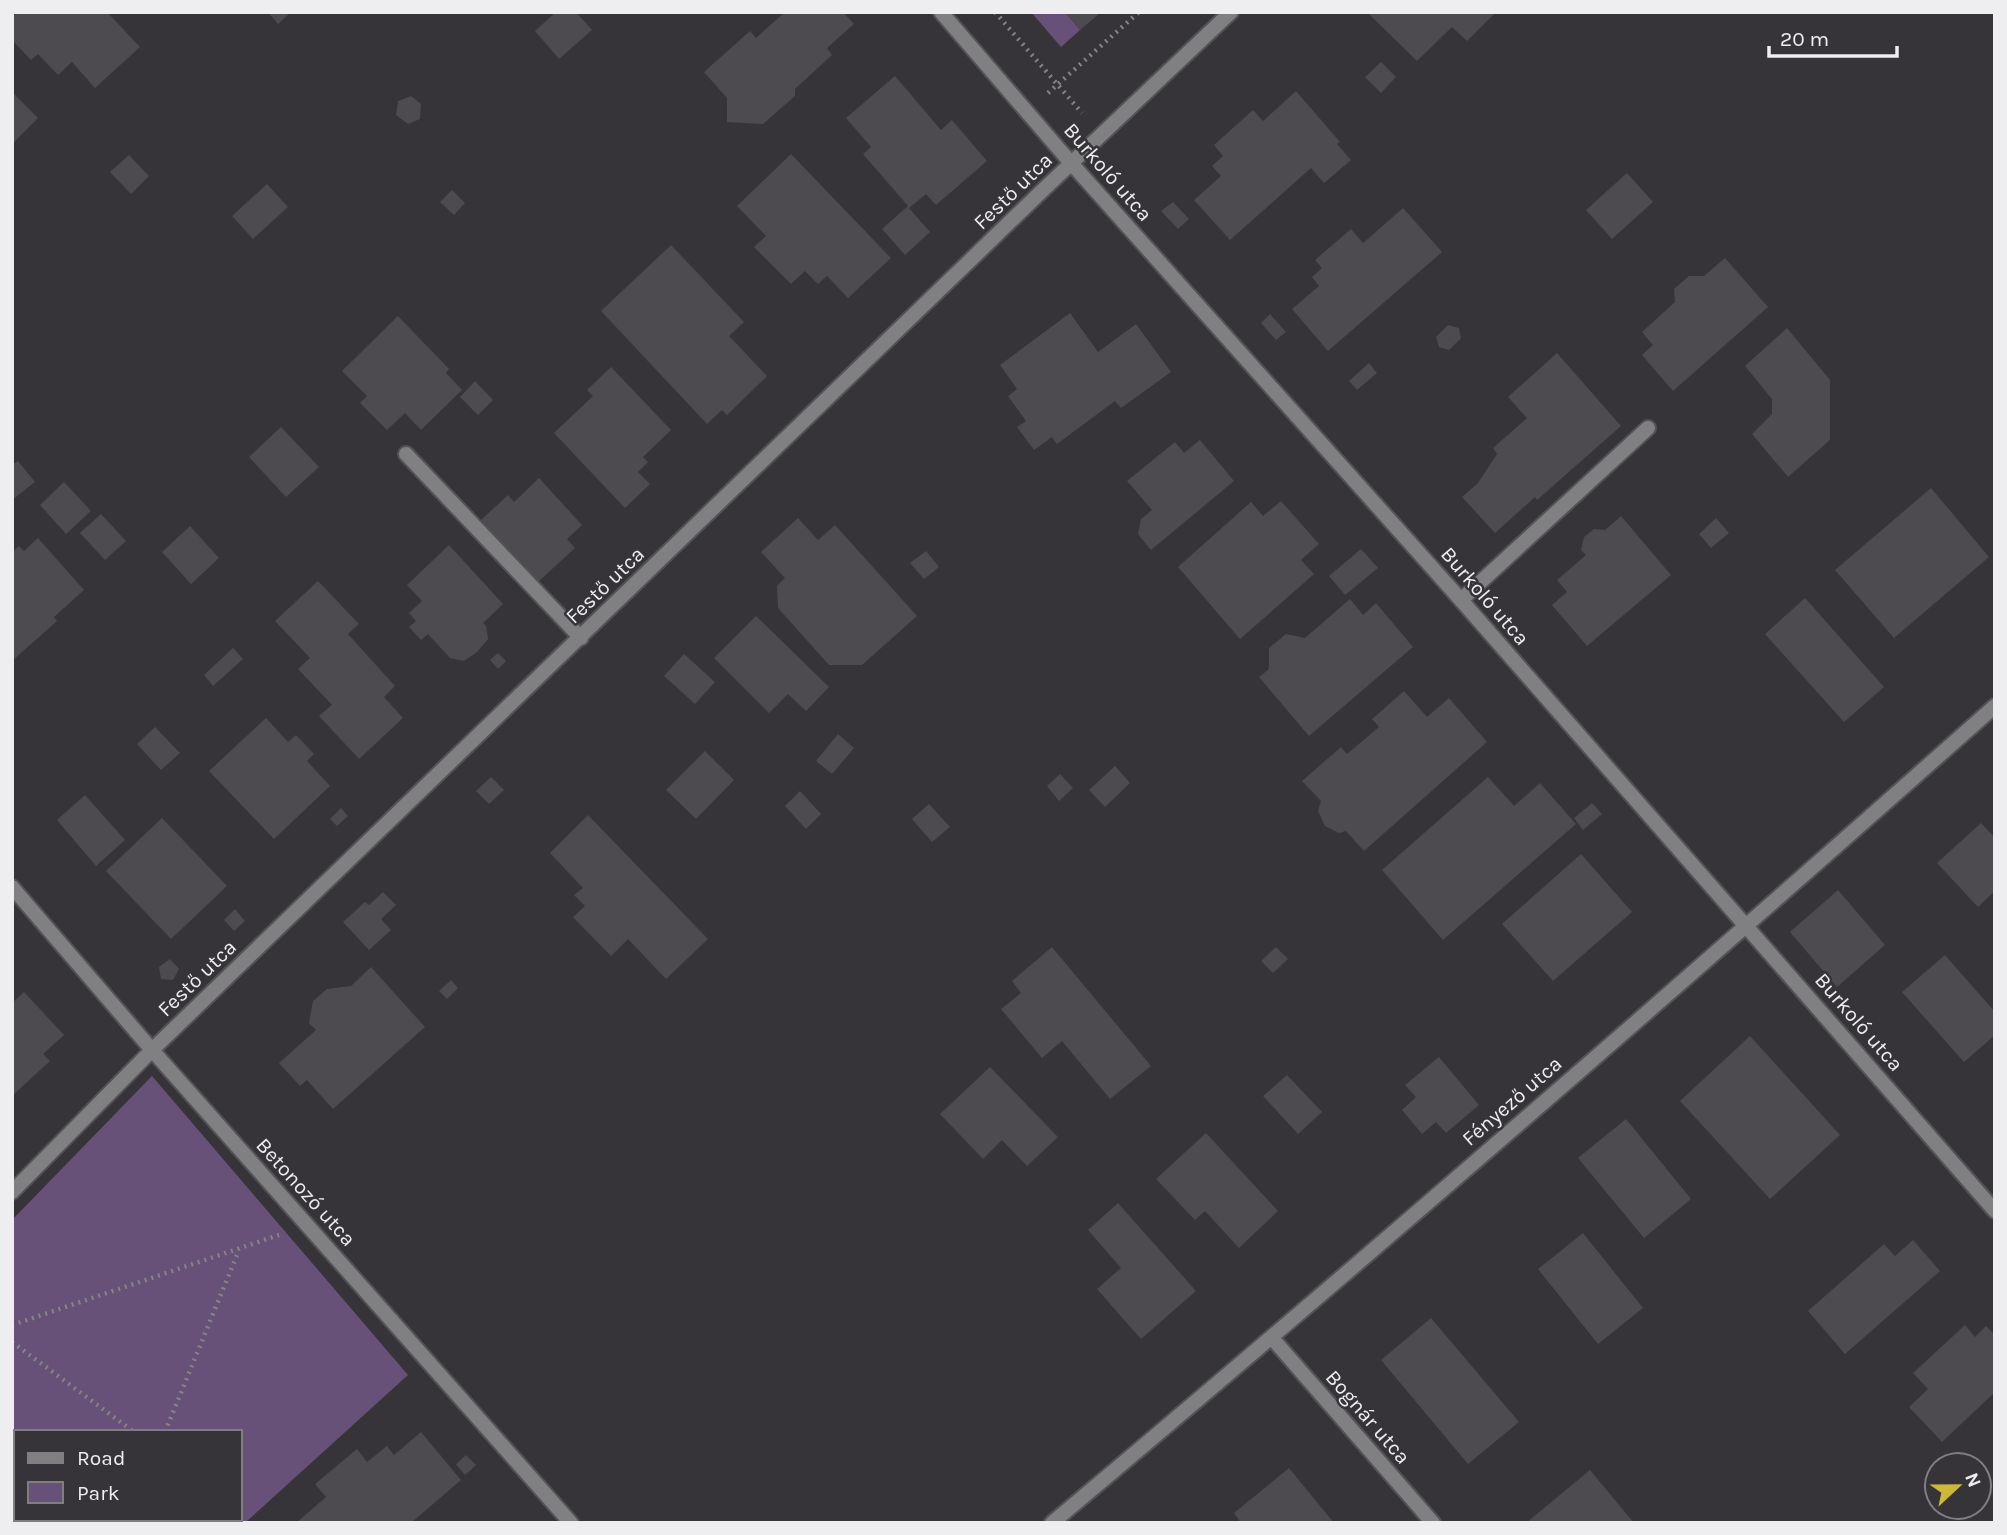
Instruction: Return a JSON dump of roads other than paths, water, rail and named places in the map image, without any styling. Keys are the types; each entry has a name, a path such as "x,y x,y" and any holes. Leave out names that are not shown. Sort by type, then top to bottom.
{"street":[{"name":"Burkoló utca","path":"941,12 1071,163 1461,600 1995,1210"},
{"name":"Festő utca","path":"12,1192 152,1050 1071,163 1231,12"},
{"path":"1461,600 1648,428"},
{"path":"406,454 581,638"},
{"name":"Fényező utca","path":"1052,1523 1272,1338 1995,706"},
{"name":"Betonozó utca","path":"12,887 152,1050 571,1523"},
{"name":"Bognár utca","path":"1272,1338 1433,1523"}]}
